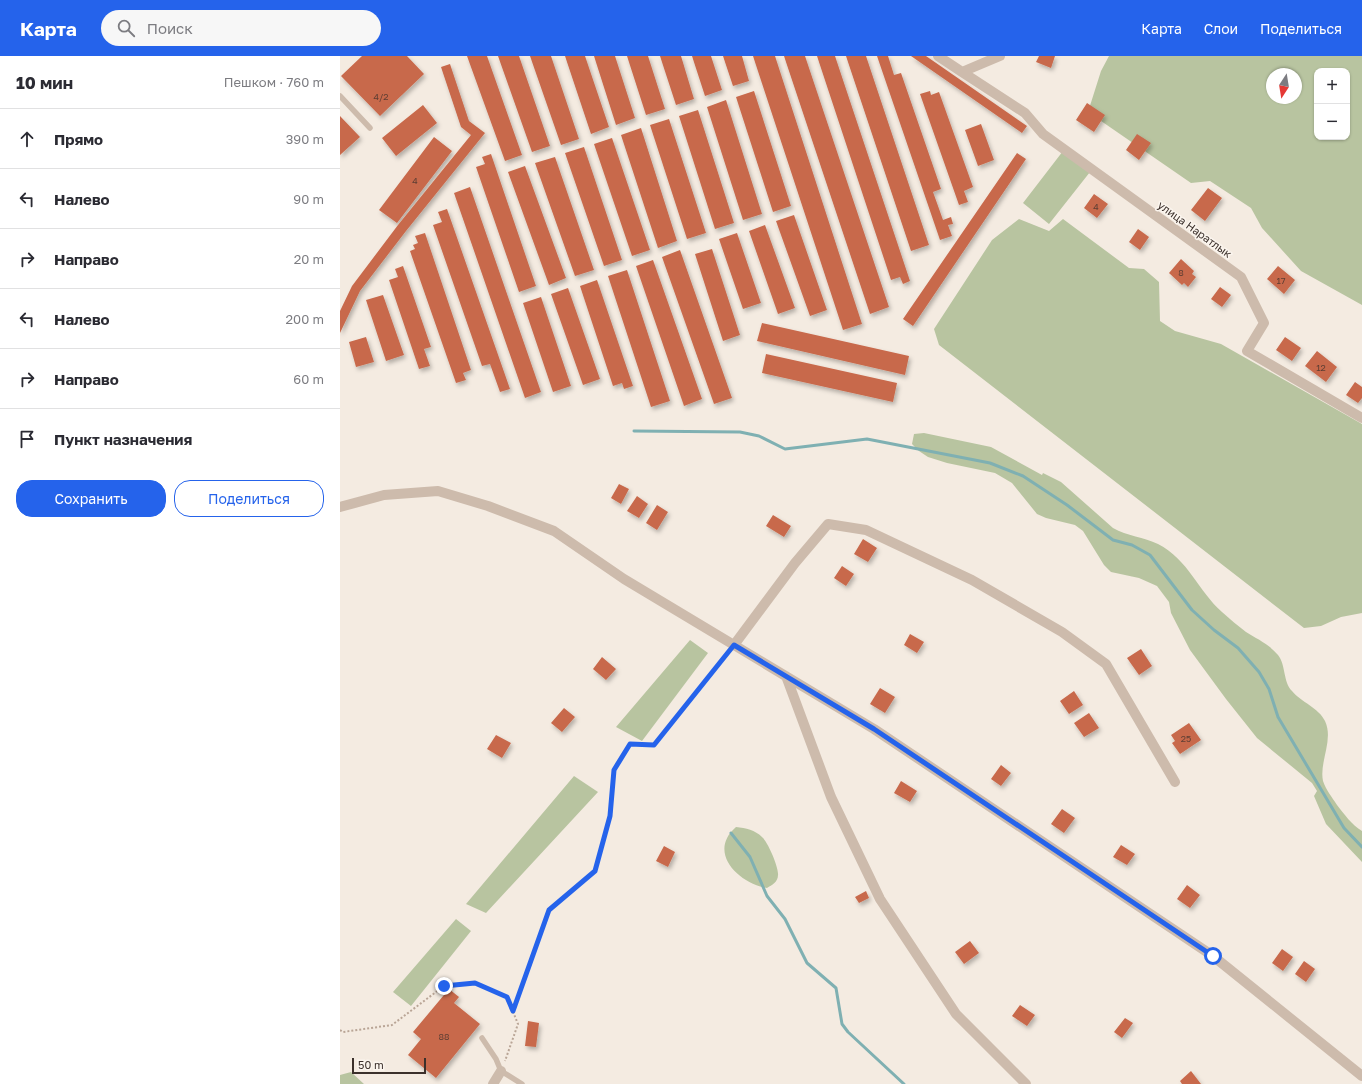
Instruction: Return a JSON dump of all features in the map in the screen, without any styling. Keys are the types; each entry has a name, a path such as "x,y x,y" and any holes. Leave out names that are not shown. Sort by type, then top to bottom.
{"street":[{"name":"улица Наратлык","path":"938,56 1025,113 1043,134 1241,277 1264,323 1247,351 1362,418"},
{"path":"962,72 1000,56"},
{"path":"340,507 384,496 438,491 488,506 554,531 624,579 874,729 1213,956 1362,1076"},
{"path":"734,645 795,563 828,524 866,530 972,580 1062,632 1106,664 1175,782"},
{"path":"786,676 831,797 880,899 956,1014 1026,1084"},
{"path":"493,1084 501,1071"}],"lane":[{"path":"340,96 370,128"},
{"path":"482,1038 496,1058 501,1071 522,1084"}],"path":[{"path":"513,1011 549,910 595,871 610,816 614,770 630,744 654,745 734,645"},
{"path":"340,1030 343,1032 392,1025 444,986 475,983 507,997 518,1024 501,1071"}],"green space":[{"path":"1109,56 1362,56 1362,305 1301,271 1262,228 1251,208 1210,181 1191,183 1088,112 1101,71"},
{"path":"1063,151 1090,172 1049,224 1023,203"},
{"path":"1019,219 1049,231 1063,219 1129,268 1144,269 1159,282 1160,321 1175,331 1221,344 1362,424 1362,613 1341,617 1321,626 1304,628 939,345 934,329 992,240"},
{"path":"924,433 991,447 1042,475 1043,473 1061,482 1113,528 1158,544 1168,550 1185,567 1222,612 1246,632 1274,651 1281,659 1289,687 1296,695 1319,712 1325,721 1328,736 1322,774 1323,781 1327,790 1340,808 1352,823 1362,831 1362,862 1326,824 1314,796 1317,791 1312,783 1257,738 1226,699 1190,650 1171,613 1169,602 1157,586 1139,578 1111,572 1104,565 1083,531 1075,525 1046,518 1037,514 1012,483 995,473 947,463 928,457 912,444 914,434"},
{"path":"690,640 708,653 642,741 616,727"},
{"path":"574,776 598,792 486,913 466,904"},
{"path":"736,827 753,831 762,837 770,849 777,867 778,877 773,884 767,888 746,880 730,865 725,856 725,846 728,837"},
{"path":"456,919 471,931 411,1006 393,992"},
{"path":"351,1072 364,1084 340,1084 340,1075"}],"building":[{"path":"362,56 407,56 424,74 380,116 341,76"},
{"path":"467,56 487,56 522,155 505,161"},
{"path":"498,56 519,56 550,146 532,152"},
{"path":"530,56 551,56 579,139 561,145"},
{"path":"565,56 585,56 609,127 591,134"},
{"path":"594,56 615,56 635,118 616,125"},
{"path":"627,56 648,56 665,109 646,115"},
{"path":"660,56 681,56 694,99 676,105"},
{"path":"692,56 711,56 722,90 705,96"},
{"path":"723,56 742,56 749,81 733,86"},
{"path":"753,56 775,56 862,324 843,330"},
{"path":"784,56 805,56 889,307 870,314"},
{"path":"817,56 835,56 910,281 903,284 900,277 891,280"},
{"path":"846,56 866,56 929,245 911,251"},
{"path":"877,56 888,56 894,75 901,73 941,189 933,192 943,220 951,217 953,224 948,225 952,236 940,240"},
{"path":"911,56 926,56 1027,126 1022,133"},
{"path":"1039,56 1055,56 1051,68 1036,62"},
{"path":"450,64 469,121 485,133 360,291 340,333 340,311 352,286 398,225 471,135 461,127 441,67"},
{"path":"754,91 791,206 773,212 736,97"},
{"path":"930,91 931,95 939,92 973,187 964,191 968,202 959,205 920,94"},
{"path":"726,100 762,214 743,220 707,107"},
{"path":"1087,103 1105,115 1094,132 1076,120"},
{"path":"423,105 437,123 396,156 382,138"},
{"path":"698,110 734,223 715,229 679,116"},
{"path":"340,116 360,137 340,155"},
{"path":"669,119 706,233 687,239 650,125"},
{"path":"981,124 994,160 978,166 965,130"},
{"path":"641,128 677,241 658,248 621,135"},
{"path":"1137,134 1151,143 1139,160 1126,150"},
{"path":"434,137 452,151 397,223 379,210"},
{"path":"612,138 650,250 632,256 594,144"},
{"path":"584,147 622,260 604,266 565,153"},
{"path":"1017,153 1026,159 913,326 903,319"},
{"path":"491,154 536,286 519,292 476,167 485,164 482,157"},
{"path":"555,157 594,270 575,276 535,163"},
{"path":"525,166 566,278 549,285 508,172"},
{"path":"470,187 541,392 525,398 454,193"},
{"path":"1208,188 1222,198 1205,221 1191,210"},
{"path":"1094,194 1108,204 1097,218 1084,208"},
{"path":"447,209 510,389 500,392 490,364 482,366 433,225 442,222 438,212"},
{"path":"794,215 827,310 810,316 776,221"},
{"path":"765,225 795,308 778,314 749,231"},
{"path":"1138,229 1149,237 1140,250 1129,242"},
{"path":"425,233 471,370 463,373 466,380 456,383 410,251 415,249 413,245 418,243 415,236"},
{"path":"737,233 761,303 743,309 719,239"},
{"path":"712,249 740,335 723,341 695,254"},
{"path":"680,250 732,398 714,404 662,257"},
{"path":"1181,259 1194,271 1192,274 1196,277 1188,287 1184,283 1182,285 1169,273"},
{"path":"653,260 702,399 684,406 636,266"},
{"path":"403,266 431,347 424,349 430,366 419,369 389,280 398,277 395,269"},
{"path":"1278,266 1295,280 1284,294 1267,279"},
{"path":"627,270 670,401 651,407 608,276"},
{"path":"597,280 633,386 624,389 622,383 613,386 580,286"},
{"path":"1220,287 1231,295 1222,307 1211,299"},
{"path":"568,288 600,379 583,385 551,294"},
{"path":"383,295 404,355 386,361 366,300"},
{"path":"541,297 571,386 553,392 523,303"},
{"path":"762,323 909,356 905,375 757,341"},
{"path":"366,337 374,362 356,367 349,342"},
{"path":"1285,337 1301,348 1292,361 1276,350"},
{"path":"1317,351 1337,367 1326,382 1305,366"},
{"path":"766,354 897,383 893,402 762,373"},
{"path":"1355,382 1362,387 1362,398 1358,403 1346,395"},
{"path":"619,484 629,489 621,504 611,498"},
{"path":"637,496 648,504 639,518 627,511"},
{"path":"657,505 668,512 657,530 646,523"},
{"path":"773,515 791,526 784,537 766,526"},
{"path":"863,539 877,548 868,562 854,554"},
{"path":"842,566 854,574 846,586 834,578"},
{"path":"910,634 924,642 917,653 904,645"},
{"path":"1141,649 1152,666 1139,675 1127,658"},
{"path":"602,657 616,669 606,680 593,669"},
{"path":"880,688 895,697 885,713 870,704"},
{"path":"1074,691 1083,705 1069,714 1060,701"},
{"path":"564,708 575,717 562,732 551,723"},
{"path":"1089,713 1099,728 1084,737 1074,723"},
{"path":"1189,723 1201,740 1180,754 1172,743 1175,741 1171,735"},
{"path":"496,735 511,743 502,758 487,749"},
{"path":"1001,765 1011,773 1001,786 991,779"},
{"path":"901,781 917,791 910,802 894,793"},
{"path":"1062,809 1075,818 1064,833 1051,824"},
{"path":"1121,845 1135,854 1127,865 1113,857"},
{"path":"664,846 675,852 668,867 656,861"},
{"path":"1187,885 1200,895 1190,908 1177,899"},
{"path":"866,891 869,898 859,903 855,897"},
{"path":"970,941 979,953 964,964 955,952"},
{"path":"1282,949 1293,957 1283,971 1272,963"},
{"path":"1304,961 1315,969 1306,982 1295,974"},
{"path":"449,989 459,997 454,1003 480,1024 436,1078 408,1055 421,1039 413,1032"},
{"path":"1020,1005 1035,1015 1027,1026 1012,1016"},
{"path":"1125,1018 1133,1023 1122,1038 1114,1032"},
{"path":"528,1021 539,1023 536,1047 525,1046"},
{"path":"1191,1071 1201,1084 1182,1084 1180,1081"}],"waterway":[{"path":"634,431 740,432 759,436 785,449 867,439 990,463 1023,476 1067,505 1113,540 1132,545 1150,555 1192,610 1214,630 1238,648 1259,672 1269,689 1278,717 1344,828 1362,847"},
{"path":"731,833 750,857 767,896 785,919 807,963 836,988 842,1024 848,1032 904,1084"}],"route":[{"path":"444,986 475,983 507,997 513,1011 549,910 595,871 610,816 614,770 630,744 654,745 734,645 874,729 1213,956"}]}
